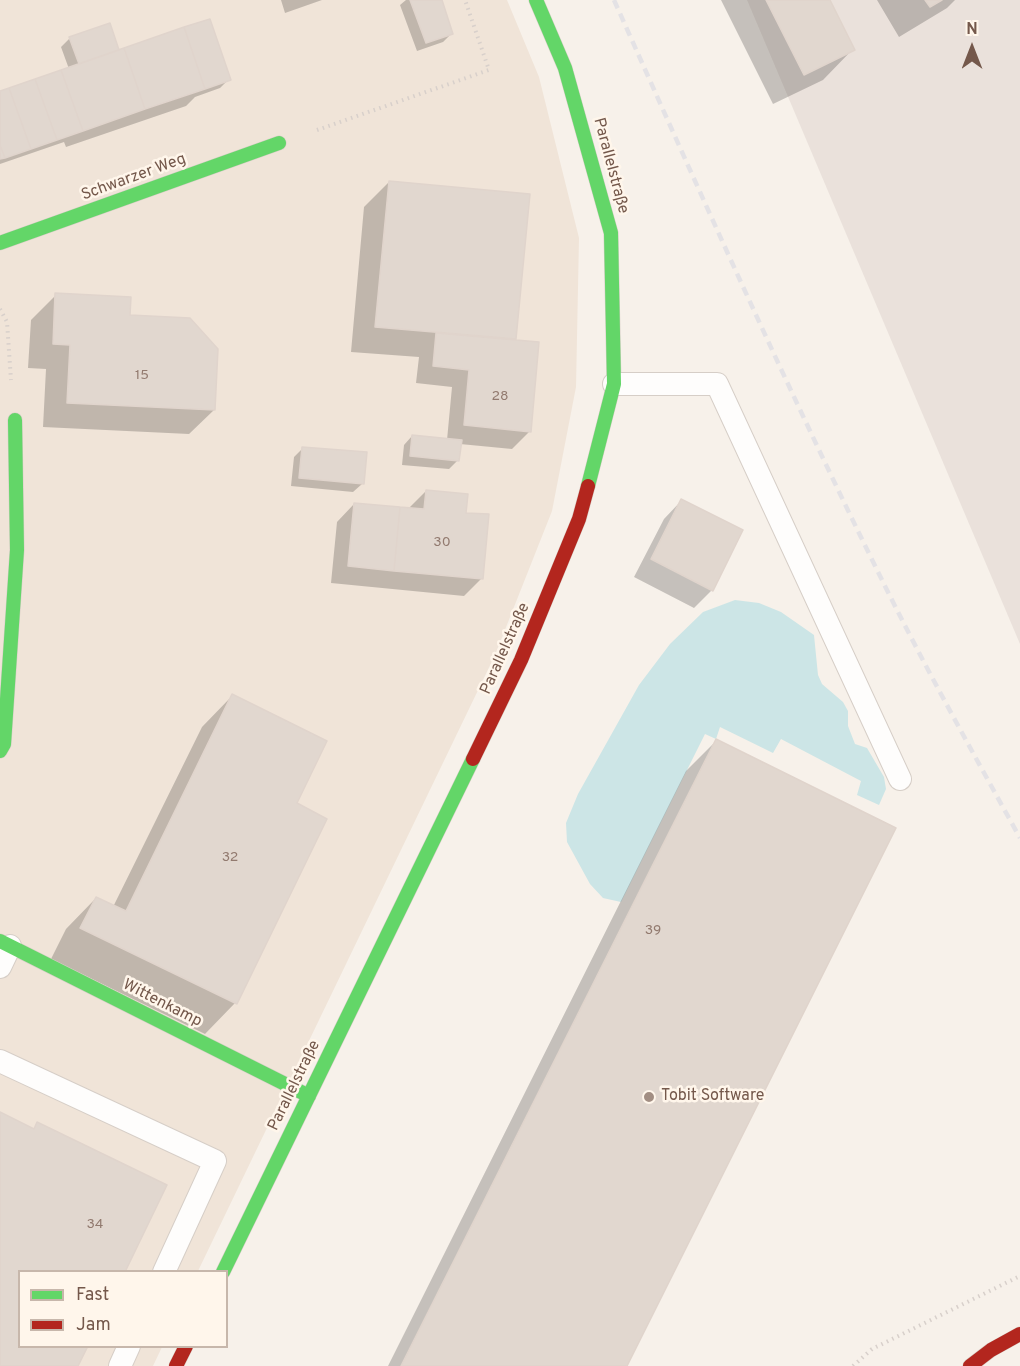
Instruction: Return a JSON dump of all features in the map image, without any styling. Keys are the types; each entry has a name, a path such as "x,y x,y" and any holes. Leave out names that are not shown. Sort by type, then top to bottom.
{"main road":[{"name":"Parallelstraße","path":"224,1270 521,660 579,519 614,384 611,233 565,68 536,0"},
{"name":"Schwarzer Weg","path":"0,243 279,144"},
{"path":"0,751 4,744 17,550 15,420"},
{"name":"Wittenkamp","path":"5,943 309,1096"},
{"path":"970,1366 991,1350 1020,1334"},
{"path":"176,1366 185,1348"}],"lane":[{"path":"614,384 717,384 900,779"},
{"path":"0,967 5,943"},
{"path":"0,1061 215,1161 165,1270"},
{"path":"120,1366 129,1348"}],"path":[{"path":"279,144 489,70 465,0"},
{"path":"0,309 6,322 15,420"},
{"path":"853,1366 872,1349 1020,1276"}],"shaded area":[{"path":"0,0 507,0 539,77 579,238 576,387 552,511 495,655 198,1270 18,1270 18,1348 162,1348 153,1366 0,1366"},
{"path":"747,0 1020,0 1020,644"}],"water":[{"path":"735,600 759,603 781,612 814,635 818,675 822,684 843,702 848,711 848,726 855,744 867,748 884,777 886,789 879,805 857,795 861,781 781,739 773,753 720,727 716,739 705,734 621,902 603,898 590,884 567,842 566,823 578,794 639,685 670,644 703,612"}],"building":[{"path":"410,0 442,0 453,34 426,43"},
{"path":"766,0 830,0 855,50 804,75"},
{"path":"925,0 942,0 930,7"},
{"path":"210,19 231,80 205,89 184,27"},
{"path":"110,23 119,50 79,64 69,37"},
{"path":"184,27 205,89 145,109 124,48"},
{"path":"124,48 145,109 83,131 61,70"},
{"path":"61,70 83,131 57,140 35,79"},
{"path":"35,79 57,140 31,149 9,88"},
{"path":"9,88 31,149 5,158 0,145 0,91"},
{"path":"0,145 5,158 0,159"},
{"path":"389,181 530,194 516,339 375,327"},
{"path":"55,293 131,297 130,315 190,318 218,349 215,410 67,403 70,345 53,344"},
{"path":"436,333 539,342 531,432 464,425 469,370 433,366"},
{"path":"412,435 462,440 459,461 410,456"},
{"path":"302,447 367,452 364,484 299,478"},
{"path":"426,490 468,494 466,513 489,514 483,579 394,571 400,507 424,509"},
{"path":"681,499 743,530 713,591 651,559"},
{"path":"354,503 400,507 394,571 348,566"},
{"path":"232,694 327,741 297,803 327,819 237,1004 80,928 96,897 126,911"},
{"name":"Tobit Software","path":"716,739 896,828 627,1366 401,1366"},
{"path":"0,1112 34,1129 37,1122 167,1185 126,1270 18,1270 18,1348 87,1348 78,1366 0,1366"}],"railway":[{"path":"614,0 745,292 848,510 916,647 1020,838"}],"traffic: fast":[{"path":"536,0 565,68 611,233 614,384 588,486"},
{"path":"0,243 279,143"},
{"path":"0,751 4,744 17,550 15,420"},
{"path":"224,1270 473,759"},
{"path":"0,941 309,1096"}],"traffic: jam":[{"path":"473,759 521,660 579,519 588,486"},
{"path":"970,1366 991,1350 1020,1334"},
{"path":"176,1366 185,1348"}],"place":[{"name":"Tobit Software","path":"649,1097"}]}
